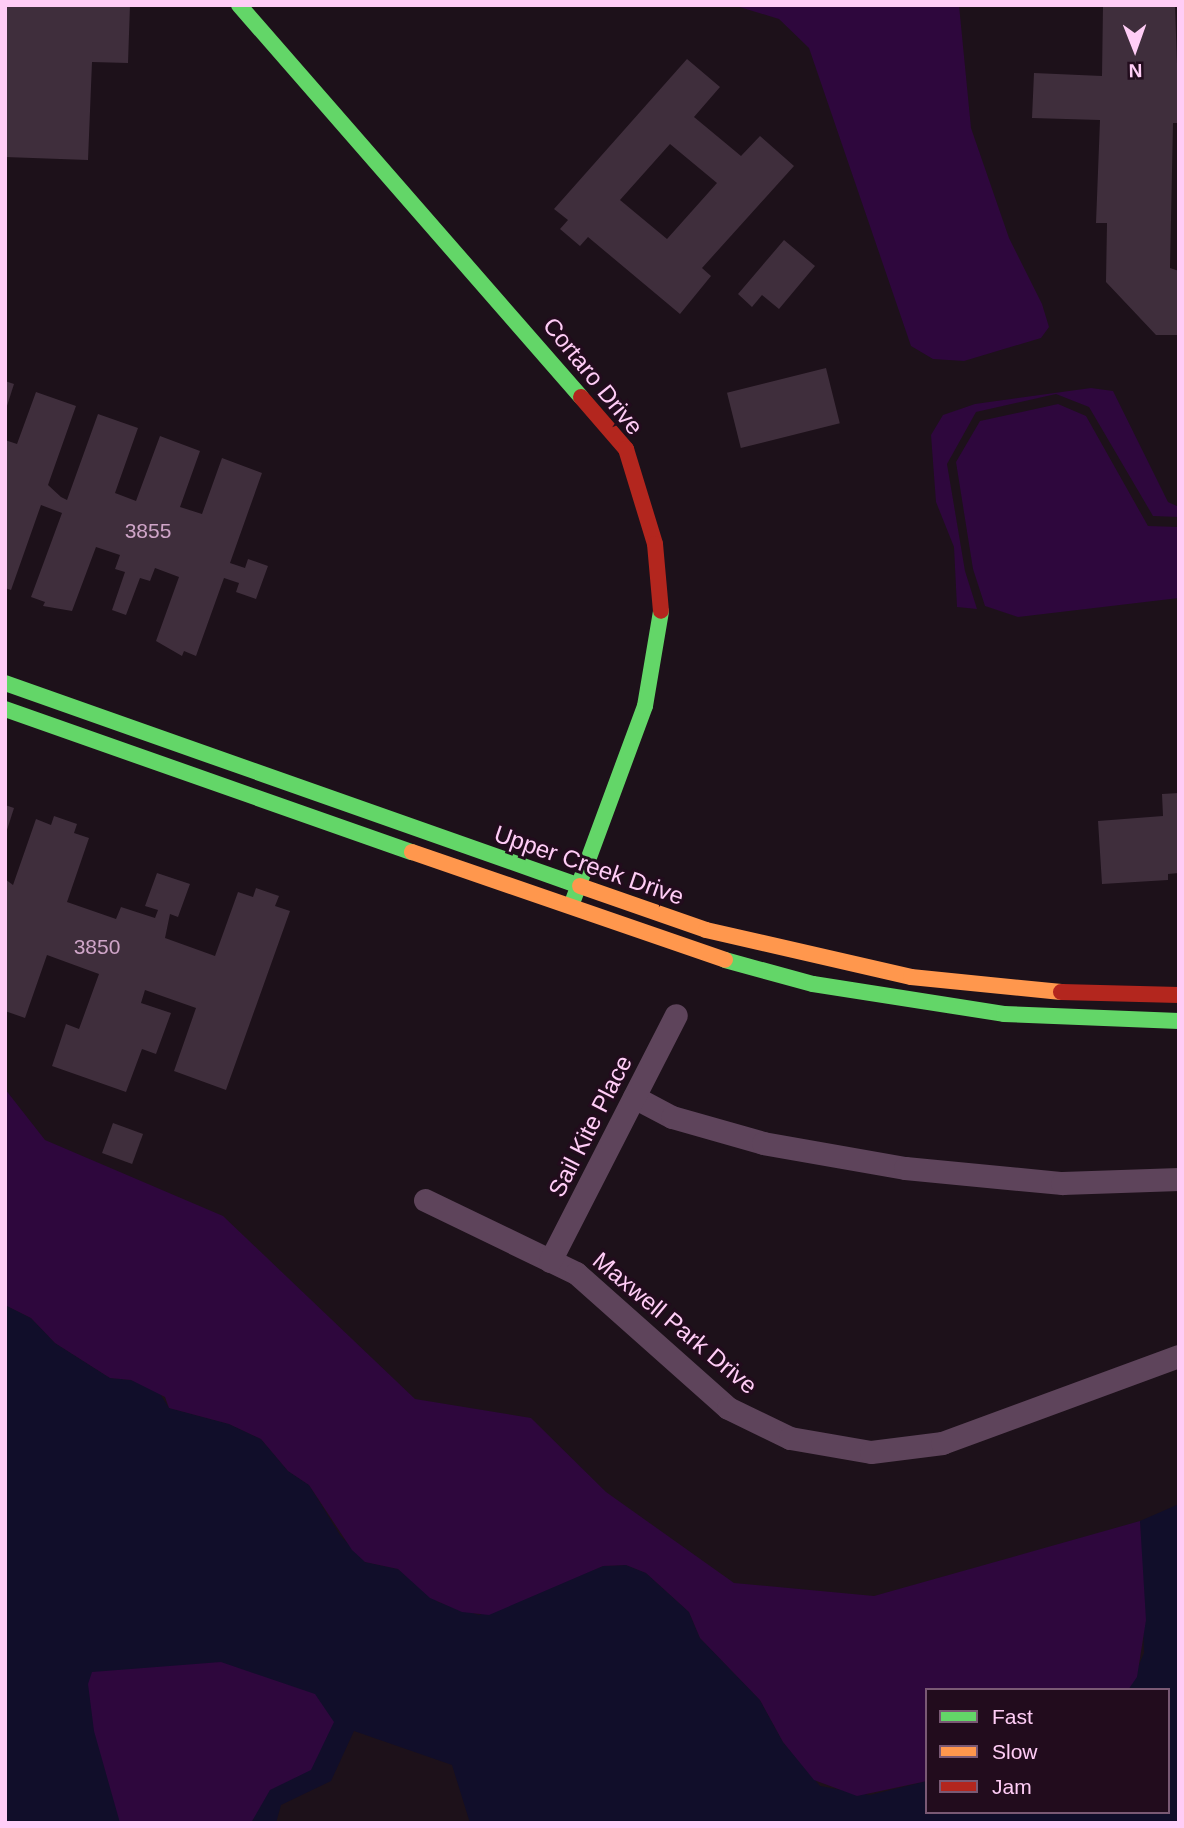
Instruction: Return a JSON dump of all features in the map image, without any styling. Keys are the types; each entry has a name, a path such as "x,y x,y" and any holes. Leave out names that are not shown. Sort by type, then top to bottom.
{"street":[{"name":"Cortaro Drive","path":"239,5 626,449 655,544 662,619 645,706 571,906"},
{"name":"Upper Creek Drive","path":"5,683 706,930 911,977 1018,991 1179,995"},
{"name":"Upper Creek Drive","path":"5,709 571,906 694,952 904,1002 1004,1014 1179,1021"},
{"name":"Sail Kite Place","path":"551,1261 676,1015"},
{"path":"634,1097 672,1117 763,1143 905,1168 1062,1183 1179,1179"},
{"name":"Maxwell Park Drive","path":"425,1200 576,1273 728,1408 790,1438 871,1452 942,1443 1179,1356"}],"shaded area":[{"path":"733,5 959,5 971,128 1009,238 1042,304 1049,327 1041,338 964,361 933,359 911,346 809,48 779,19"},
{"path":"1091,388 1113,391 1168,502 1179,507 1179,517 1153,516 1089,407 1056,394 976,412 947,464 965,571 977,609 957,607 954,547 936,502 931,435 943,415 975,404"},
{"path":"1058,404 1086,416 1148,526 1179,527 1179,598 1018,617 985,606 973,569 956,462 980,421"},
{"path":"5,1089 45,1140 223,1216 415,1399 531,1418 606,1492 734,1583 874,1596 1140,1521 1146,1620 1137,1677 1129,1688 925,1688 925,1781 857,1796 814,1780 783,1742 760,1700 700,1638 689,1612 646,1573 626,1565 603,1566 489,1615 462,1612 430,1598 398,1569 365,1562 352,1550 309,1485 288,1471 261,1439 229,1424 169,1408 165,1397 131,1380 110,1378 55,1343 31,1318 5,1305"},
{"path":"5,1305 31,1318 55,1343 110,1378 131,1380 159,1392 169,1408 229,1424 261,1439 288,1471 309,1485 340,1535 365,1562 398,1569 438,1602 479,1615 603,1566 626,1565 646,1573 689,1612 700,1638 760,1700 783,1742 820,1786 870,1795 925,1781 925,1814 1170,1814 1170,1688 1129,1688 1144,1653 1140,1521 1179,1504 1179,1823 470,1823 452,1765 354,1731 331,1781 281,1805 276,1823 5,1823"},
{"path":"221,1662 315,1694 334,1722 311,1770 270,1790 251,1823 120,1823 94,1731 88,1684 92,1672"}],"building":[{"path":"5,5 130,5 128,63 92,62 88,160 5,157"},
{"path":"1103,5 1175,5 1179,123 1173,123 1170,268 1179,271 1179,335 1156,335 1106,282 1107,223 1096,223 1100,120 1032,118 1034,73 1102,76"},
{"path":"687,59 720,87 694,117 741,156 760,136 794,166 702,268 711,276 680,314 588,237 580,246 560,229 568,220 554,209","holes":["670,144 717,183 667,239 620,200"]},
{"path":"784,240 815,266 779,309 762,295 752,307 738,294"},
{"path":"826,368 840,423 741,448 727,393"},
{"path":"5,381 14,384 6,409 5,409"},
{"path":"36,392 76,406 48,485 67,500 98,414 138,428 115,493 136,501 160,436 200,451 180,507 202,514 222,458 262,473 230,563 245,568 248,559 268,566 256,599 236,592 239,583 224,578 196,656 184,651 182,656 156,641 179,577 155,568 150,581 140,578 126,615 112,610 125,572 115,569 120,555 96,547 72,611 43,606 45,602 31,597 62,513 41,505 11,590 5,588 5,440 17,444"},
{"path":"1179,793 1179,873 1168,874 1168,880 1102,884 1098,821 1163,816 1162,794"},
{"path":"5,805 14,808 6,833 5,833"},
{"path":"54,816 77,824 74,833 89,838 67,902 116,919 121,907 155,918 158,910 145,906 157,873 190,884 178,917 170,914 165,938 215,956 238,892 253,897 256,888 279,896 275,906 290,911 226,1090 174,1071 196,1008 145,990 141,1003 171,1013 156,1054 142,1049 126,1092 52,1066 66,1024 79,1029 99,974 47,955 25,1018 5,1011 5,879 13,885 36,819 51,825"},
{"path":"113,1123 143,1134 132,1164 102,1153"}],"traffic: fast":[{"path":"239,5 581,397"},
{"path":"571,906 645,706 661,611"},
{"path":"5,683 580,886"},
{"path":"5,709 412,852"},
{"path":"725,960 813,984 1004,1014 1179,1021"}],"traffic: slow":[{"path":"412,852 725,960"},
{"path":"580,886 706,930 911,977 1061,992"}],"traffic: jam":[{"path":"581,397 626,449 655,544 661,611"},
{"path":"1061,992 1179,995"}]}
